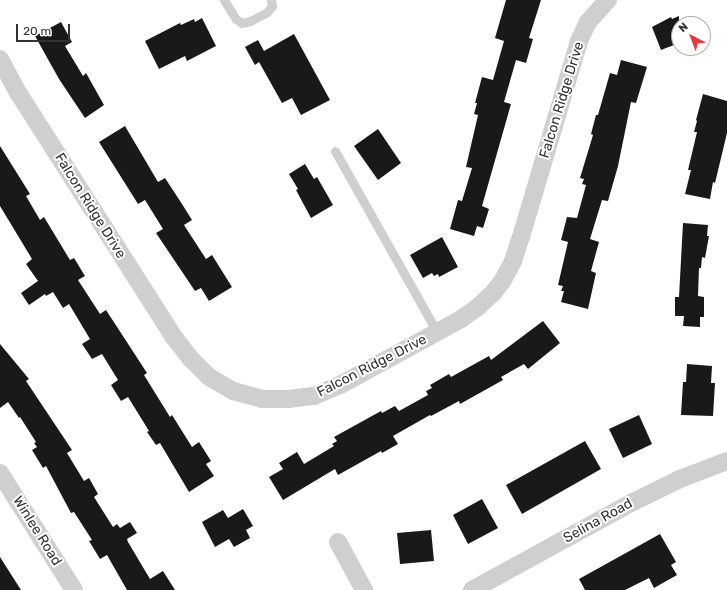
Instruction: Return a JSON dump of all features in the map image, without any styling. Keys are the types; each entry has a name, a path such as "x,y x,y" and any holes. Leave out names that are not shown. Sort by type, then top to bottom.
{"street":[{"name":"Falcon Ridge Drive","path":"0,59 19,94 173,336 191,359 209,376 234,391 262,398 288,399 314,396 342,384 461,319 493,293 503,280 513,261 578,41 588,22 604,1"},
{"name":"Selina Road","path":"472,590 633,502 680,479 727,461"},
{"name":"Winlee Road","path":"0,473 74,590"},
{"path":"338,542 364,590"}],"lane":[{"path":"226,1 236,19 242,22 250,21 266,13 272,6 271,0"},
{"path":"335,151 437,332"}],"building":[{"path":"506,0 541,0 529,38 533,39 526,63 516,60 504,102 511,104 482,206 489,209 483,228 477,226 474,236 450,229 458,200 462,201 472,168 466,167 478,115 474,114 477,103 475,103 482,77 493,80 504,41 495,38"},
{"path":"671,17 671,46 661,50 652,27"},
{"path":"202,18 216,46 187,61 185,56 159,69 145,41 180,23 181,25 194,19 195,22"},
{"path":"61,22 72,42 65,46 83,76 86,73 104,105 85,118 59,79 35,36"},
{"path":"294,34 330,100 301,115 292,98 282,103 259,62 255,65 245,47 258,40 264,51"},
{"path":"621,60 647,67 636,103 631,102 618,166 608,201 602,200 590,239 599,242 591,271 596,273 588,309 561,302 564,291 561,291 563,286 558,285 568,242 561,240 567,217 577,218 586,185 582,184 584,179 580,178 593,135 591,134 596,115 598,115 610,73 617,75"},
{"path":"703,94 727,101 727,133 715,183 713,182 710,199 685,194 691,170 688,170 697,132 694,132 696,120"},
{"path":"125,126 158,182 165,178 192,220 184,225 206,259 212,255 232,287 209,301 201,288 195,291 156,233 163,229 145,200 138,204 99,142"},
{"path":"378,129 401,163 378,180 354,146"},
{"path":"0,146 30,194 26,196 40,220 44,217 70,260 74,258 85,276 78,280 100,314 106,310 147,373 144,375 170,417 172,415 192,447 199,442 211,461 206,464 214,476 189,492 160,443 156,445 147,432 149,431 128,397 121,401 111,385 118,380 102,354 92,359 82,344 90,339 69,304 63,308 53,292 46,296 45,294 29,305 21,293 38,281 26,264 32,259 0,206"},
{"path":"305,164 314,179 317,177 333,205 311,218 296,190 298,189 289,174"},
{"path":"683,223 708,225 707,236 709,236 705,258 702,257 701,268 699,268 698,296 704,297 704,317 700,317 700,327 683,326 684,316 675,316 675,297 679,297"},
{"path":"442,237 458,267 439,277 438,274 434,276 432,273 423,278 410,255"},
{"path":"543,321 560,343 528,369 524,364 501,377 503,380 460,404 459,401 431,416 430,415 393,436 398,444 382,453 381,451 338,475 335,469 283,500 269,477 283,469 279,463 297,452 304,464 334,446 332,444 337,441 334,437 381,411 382,413 395,406 399,411 428,395 426,391 432,388 430,385 449,374 451,377 489,356 491,360"},
{"path":"0,344 29,379 26,381 72,450 67,453 84,481 89,478 98,494 94,497 113,527 117,524 120,528 130,522 137,533 127,539 128,542 150,579 163,571 175,590 127,590 107,555 100,559 89,541 92,540 74,512 71,513 46,466 43,468 32,450 37,447 34,443 36,442 20,417 19,418 8,402 0,408"},
{"path":"687,364 712,366 711,383 715,383 713,416 681,415 683,382 686,382"},
{"path":"639,415 652,444 623,458 609,429"},
{"path":"585,441 601,469 522,514 506,485"},
{"path":"482,499 498,528 468,544 453,515"},
{"path":"243,509 253,526 246,530 250,538 234,547 229,539 215,547 202,522 223,510 228,518"},
{"path":"431,530 434,561 400,564 397,533"},
{"path":"660,534 676,562 671,565 677,575 654,588 649,578 625,590 585,590 579,579"},
{"path":"0,557 21,590 0,590"}]}
